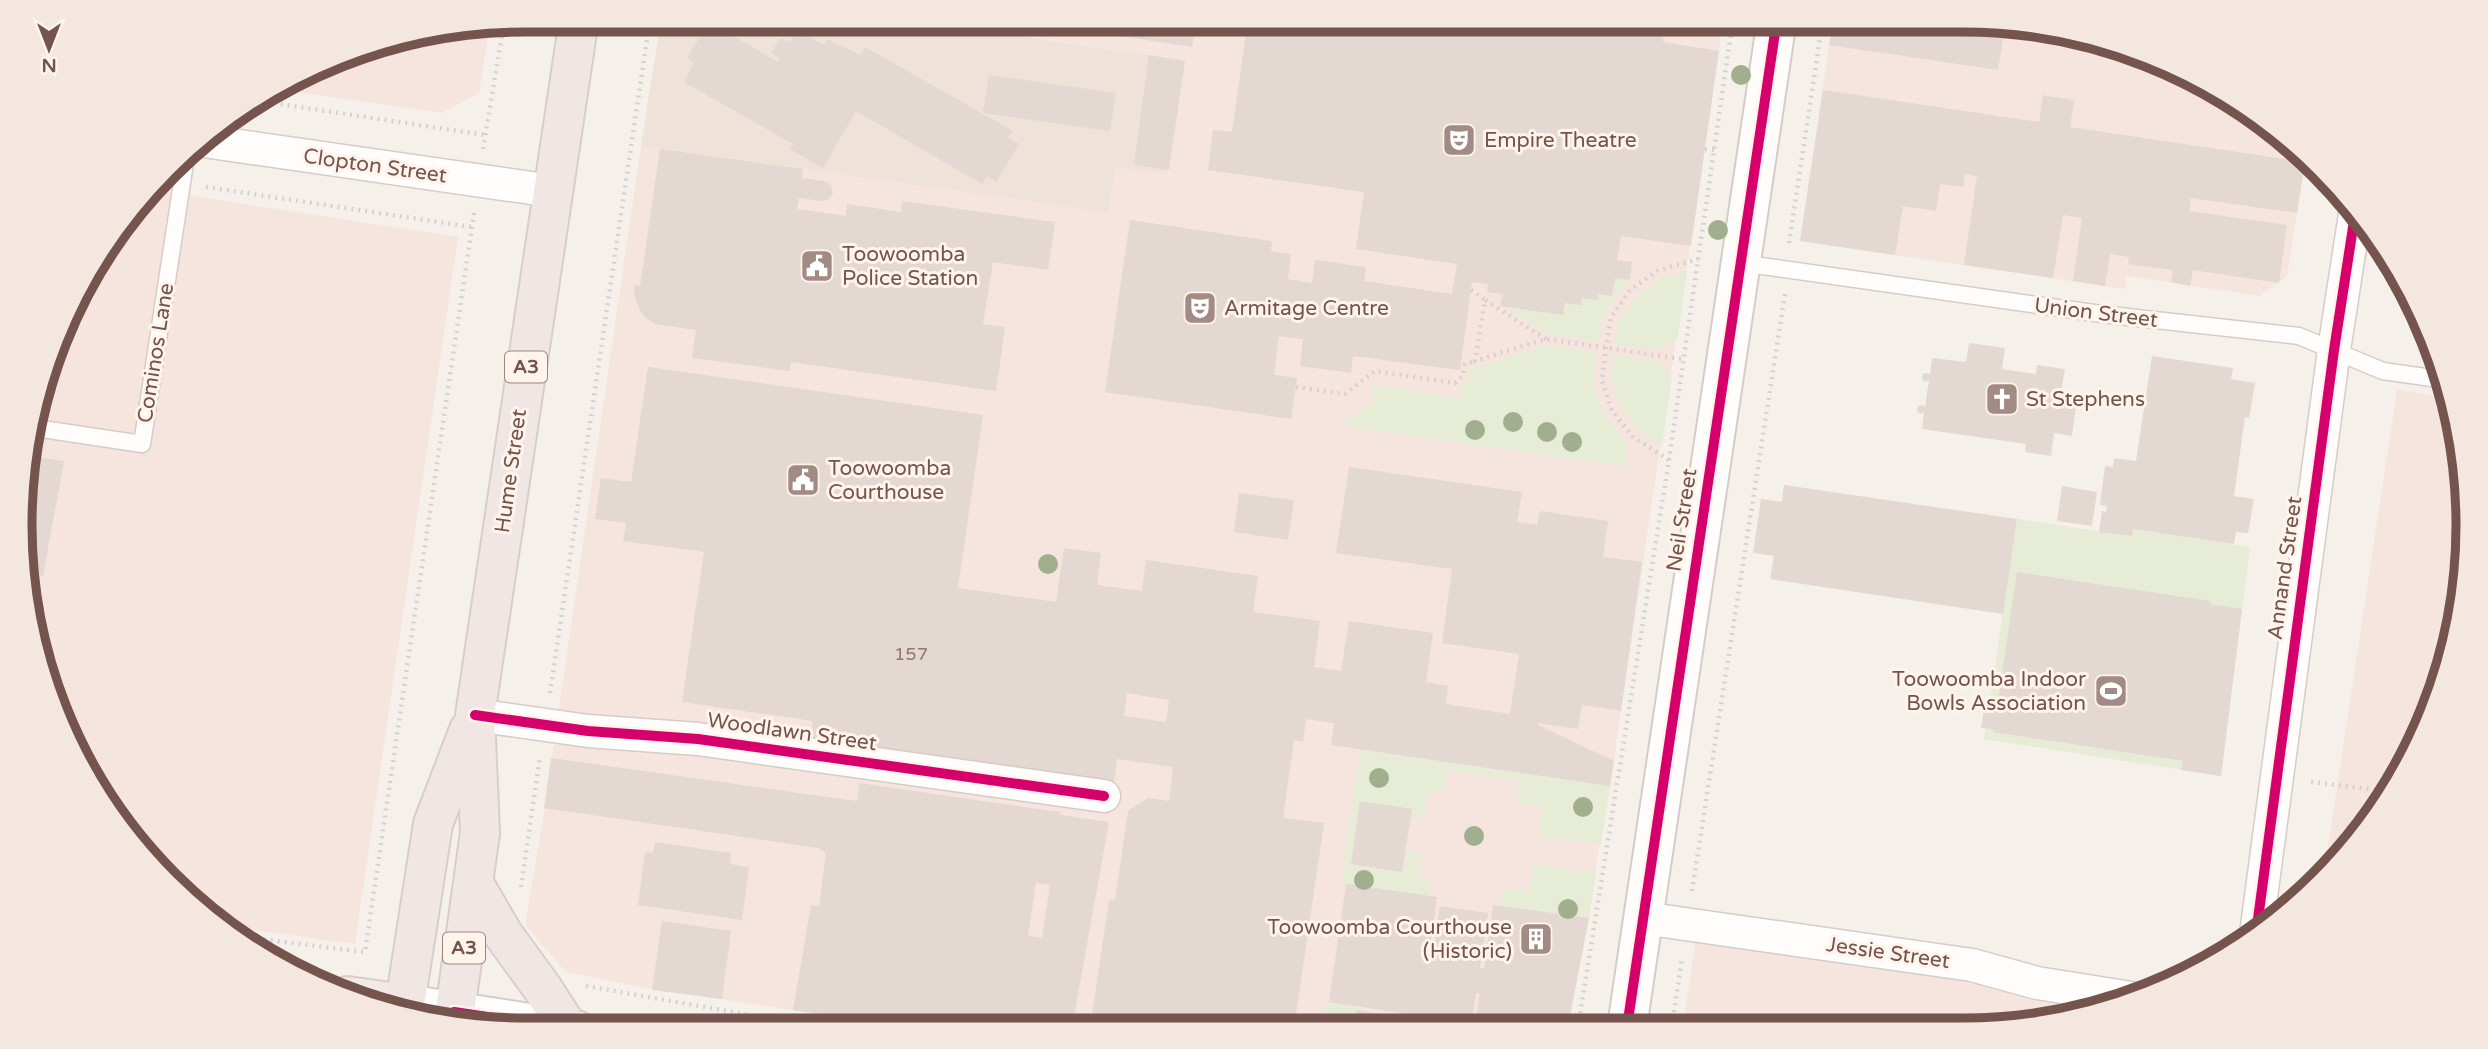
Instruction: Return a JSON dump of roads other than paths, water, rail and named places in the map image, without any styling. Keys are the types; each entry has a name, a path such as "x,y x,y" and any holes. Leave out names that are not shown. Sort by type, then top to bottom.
{"highway":[{"name":"Hume Street","path":"454,1012 480,833 475,715 577,32"},
{"name":"Hume Street","path":"406,1003 433,824 475,715"},
{"path":"474,884 503,934 564,1018"}],"street":[{"name":"Neil Street","path":"1628,1018 1775,32"},
{"name":"Clopton Street","path":"213,142 552,191"},
{"name":"Annand Street","path":"2258,920 2333,350 2354,222"},
{"name":"Woodlawn Street","path":"475,715 588,731 698,739 1104,796"},
{"name":"Jessie Street","path":"1643,918 1972,965 2037,984 2110,995"}],"lane":[{"name":"Cominos Lane","path":"41,429 142,444 184,168"},
{"name":"Union Street","path":"1741,263 2101,314 2299,336 2383,371 2434,378"}],"place":[{"name":"Empire Theatre","path":"1459,140"},
{"name":"Toowoomba Police Station","path":"817,266"},
{"name":"Armitage Centre","path":"1200,308"},
{"name":"St Stephens","path":"2002,399"},
{"name":"Toowoomba Courthouse","path":"803,480"},
{"name":"Toowoomba Indoor Bowls Association","path":"2111,691"},
{"name":"Toowoomba Courthouse (Historic)","path":"1536,939"}]}
